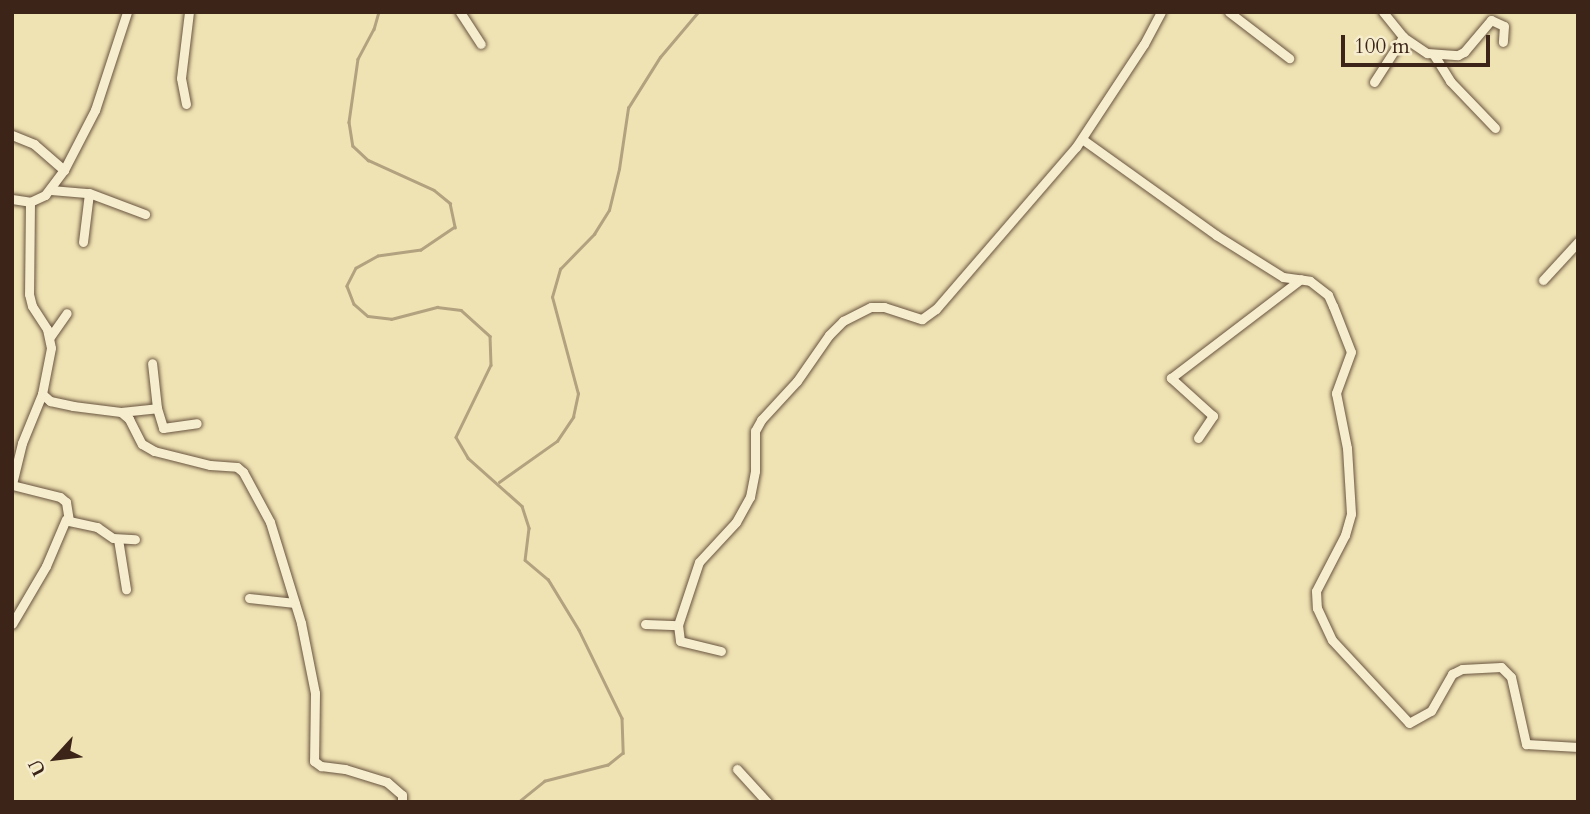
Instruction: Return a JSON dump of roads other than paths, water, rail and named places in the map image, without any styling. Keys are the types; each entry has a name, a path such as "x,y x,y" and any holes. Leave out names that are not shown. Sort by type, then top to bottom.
{"street":[{"path":"12,199 30,202 51,190 64,170 94,110 127,12"},
{"path":"186,104 181,79 189,12"},
{"path":"460,12 481,44"},
{"path":"721,651 680,641 678,625 694,571 736,522 750,497 755,471 755,431 761,420 797,381 829,335 843,321 871,307 884,307 915,318 927,318 998,234 1042,190 1082,139 1144,44 1161,12"},
{"path":"1229,12 1289,58"},
{"path":"1383,12 1403,37 1421,50 1434,55 1464,52 1491,20 1504,26 1503,42"},
{"path":"1374,82 1403,37"},
{"path":"1434,55 1450,81 1495,128"},
{"path":"12,135 34,144 64,170"},
{"path":"1082,139 1216,235 1283,277 1310,281 1328,295 1351,352 1336,393 1347,448 1351,514 1345,535 1316,591 1317,608 1332,640 1409,723 1431,711 1452,674 1462,669 1501,667 1511,677 1526,744 1578,747"},
{"path":"51,190 89,193 145,214"},
{"path":"83,242 89,193"},
{"path":"30,202 29,294 32,306 50,337"},
{"path":"1543,280 1578,242"},
{"path":"1198,438 1213,416 1171,378 1301,279"},
{"path":"12,624 46,566 66,519 66,502 60,497 12,485 22,443 42,394 50,337 67,313"},
{"path":"152,362 157,408 163,428 197,423"},
{"path":"42,394 50,401 121,412 157,408"},
{"path":"121,412 147,448 210,465 237,467 243,472 270,522 295,603 316,693 314,761 321,766 345,769 387,782 402,795 402,802"},
{"path":"66,519 97,527 118,539 135,539"},
{"path":"118,539 126,589"},
{"path":"249,598 295,603"},
{"path":"645,624 678,625"},
{"path":"737,768 767,802"}],"waterway":[{"path":"379,12 374,29 358,59 349,122 353,146 368,160 434,190 450,203 455,227 421,250 378,256 356,268 347,286 354,304 368,316 391,319 437,307 461,310 490,336 491,365 456,437 468,458 522,506 529,528 525,560 548,579 579,630 622,718 623,753 608,765 545,781 519,802"},
{"path":"499,482 557,441 573,417 578,394 552,297 560,269 594,234 609,210 619,169 628,108 660,57 698,12"}]}
